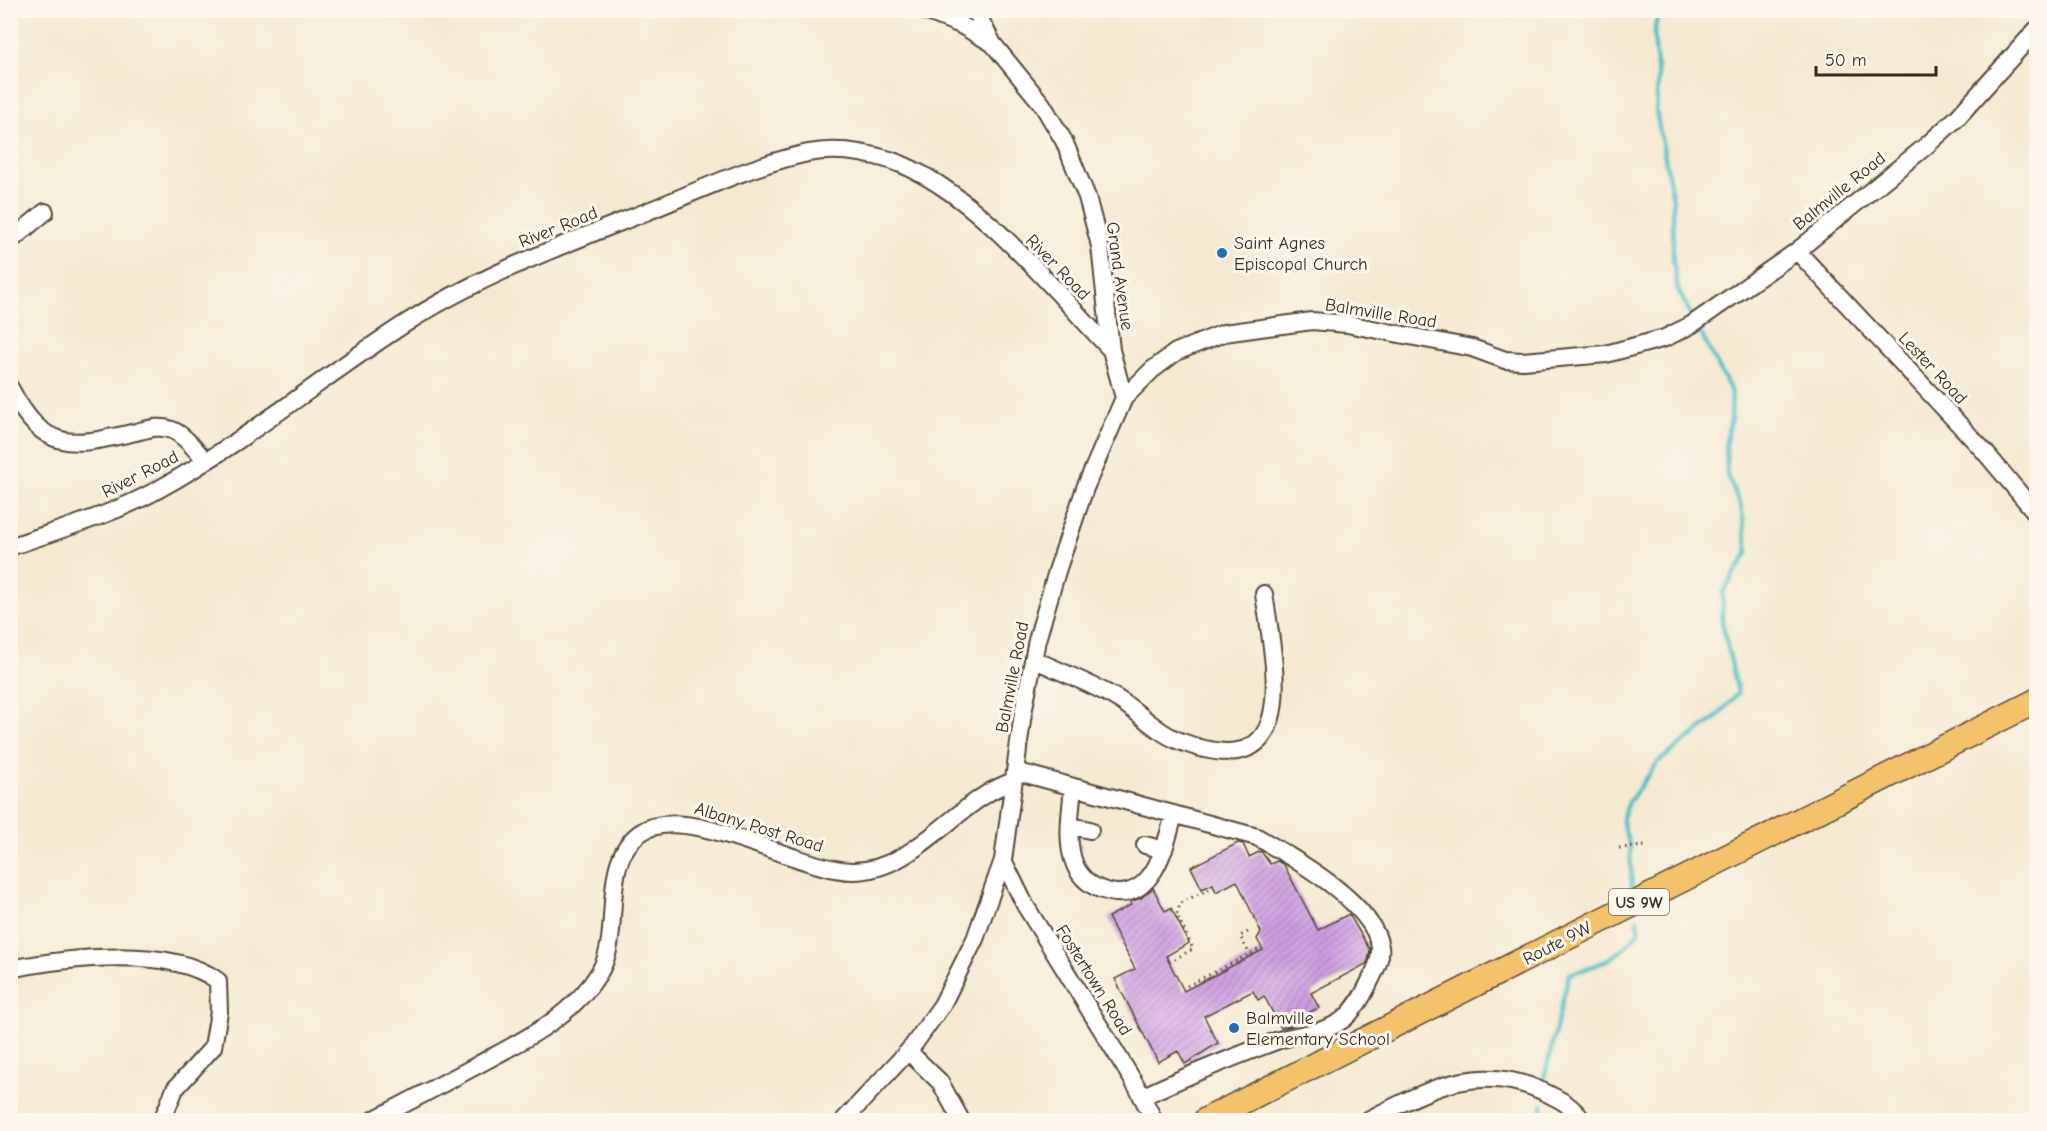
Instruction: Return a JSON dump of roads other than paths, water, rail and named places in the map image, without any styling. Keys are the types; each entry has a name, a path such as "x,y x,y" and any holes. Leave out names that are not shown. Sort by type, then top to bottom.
{"highway":[{"name":"Route 9W","path":"1206,1120 2037,701"}],"street":[{"path":"923,10 961,26 993,44"},
{"name":"Grand Avenue","path":"975,10 993,44 1042,104 1064,141 1088,197 1100,246 1111,350 1124,398"},
{"name":"Balmville Road","path":"844,1120 908,1051 947,996 975,939 1003,860 1014,776 1034,659 1057,571 1085,488 1124,398 1152,370 1185,348 1224,333 1276,324 1312,321 1347,324 1472,348 1505,360 1523,361 1615,352 1665,338 1697,321 1797,251 1958,118 2037,30"},
{"name":"River Road","path":"10,547 117,510 159,490 405,323 482,282 533,257 754,169 809,153 843,150 891,160 947,191 989,224 1111,350"},
{"path":"10,241 45,212"},
{"name":"Lester Road","path":"1797,251 1984,451 2037,513"},
{"path":"10,388 32,420 55,440 76,444 157,427 172,430 206,460"},
{"path":"1034,659 1116,698 1175,739 1225,753 1249,749 1265,736 1273,713 1275,662 1264,594"},
{"path":"1014,776 1073,787 1257,837 1291,856 1359,909 1371,926 1380,947 1378,961 1369,984 1342,1021 1323,1030 1280,1040 1142,1097"},
{"name":"Albany Post Road","path":"374,1120 537,1033 585,994 600,972 608,954 616,873 629,845 640,833 664,822 678,823 749,842 810,863 842,871 857,871 884,866 906,855 985,794 1014,776"},
{"path":"1073,787 1071,826 1074,864 1089,883 1112,893 1140,886 1161,862 1174,814"},
{"path":"1071,826 1090,830"},
{"path":"1145,845 1164,850"},
{"name":"Fostertown Road","path":"1003,860 1025,905 1154,1120"},
{"path":"10,969 43,963 112,957 152,959 206,972 218,981 219,1012 213,1047 175,1089 162,1120"},
{"path":"908,1051 940,1082 961,1120"},
{"path":"1368,1120 1430,1090 1461,1080 1498,1079 1527,1084 1553,1096 1574,1108 1582,1120"}],"waterway":[{"path":"1632,890 1630,847 1622,820 1629,802 1658,762 1717,717 1738,693 1722,621 1723,592 1748,552 1741,506 1727,475 1726,442 1731,419 1732,393 1678,290 1673,260 1673,200 1656,111 1658,78 1654,36 1658,10"},
{"path":"1543,1083 1569,974 1600,964 1624,948 1639,931 1637,920"},
{"path":"1542,1105 1542,1120"}],"place":[{"name":"Saint Agnes Episcopal Church","path":"1222,253"},
{"name":"Balmville Elementary School","path":"1234,1028"}]}
